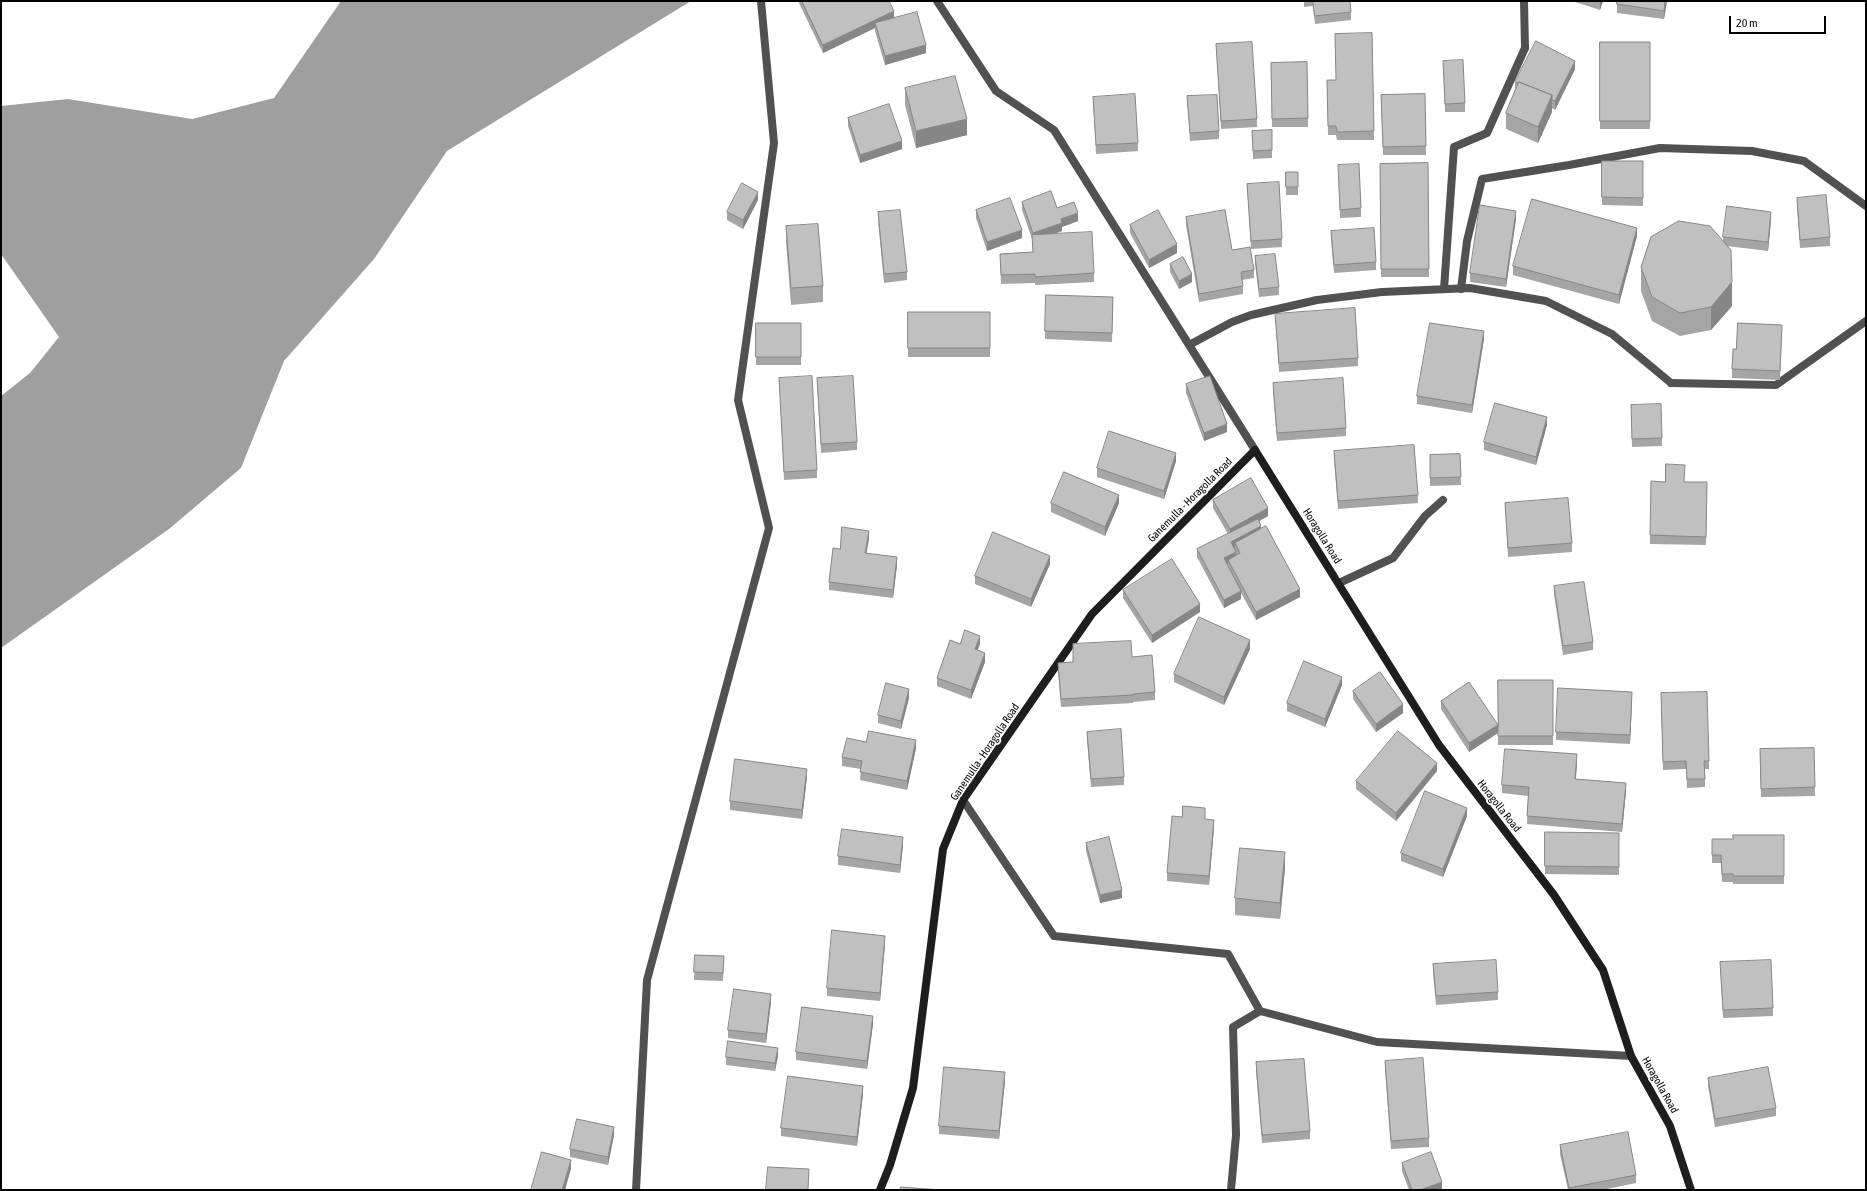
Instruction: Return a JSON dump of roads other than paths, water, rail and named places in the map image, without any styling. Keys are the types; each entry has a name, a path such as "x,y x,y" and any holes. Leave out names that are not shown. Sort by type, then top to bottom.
{"street":[{"path":"636,1190 647,980 769,528 738,400 774,143 761,1"},
{"path":"937,1 996,91 1054,130 1255,450"},
{"path":"1444,289 1454,147 1487,133 1525,48 1524,1"},
{"path":"1461,289 1467,241 1482,179 1660,148 1752,151 1804,161 1866,206"},
{"path":"1189,345 1232,322 1251,315 1317,300 1382,292 1470,288 1546,301 1612,334 1671,383 1776,385 1866,321"},
{"name":"Horagolla Road","path":"1255,450 1439,745 1554,895 1603,970 1631,1056 1670,1126 1691,1190"},
{"name":"Ganemulla - Horagolla Road","path":"880,1190 890,1165 913,1088 944,849 963,800 1092,614 1255,450"},
{"path":"1339,583 1393,558 1425,516 1442,500"},
{"path":"963,800 1054,936 1228,954 1260,1011"},
{"path":"1231,1190 1236,1135 1233,1027 1260,1011 1377,1042 1631,1056"}]}
